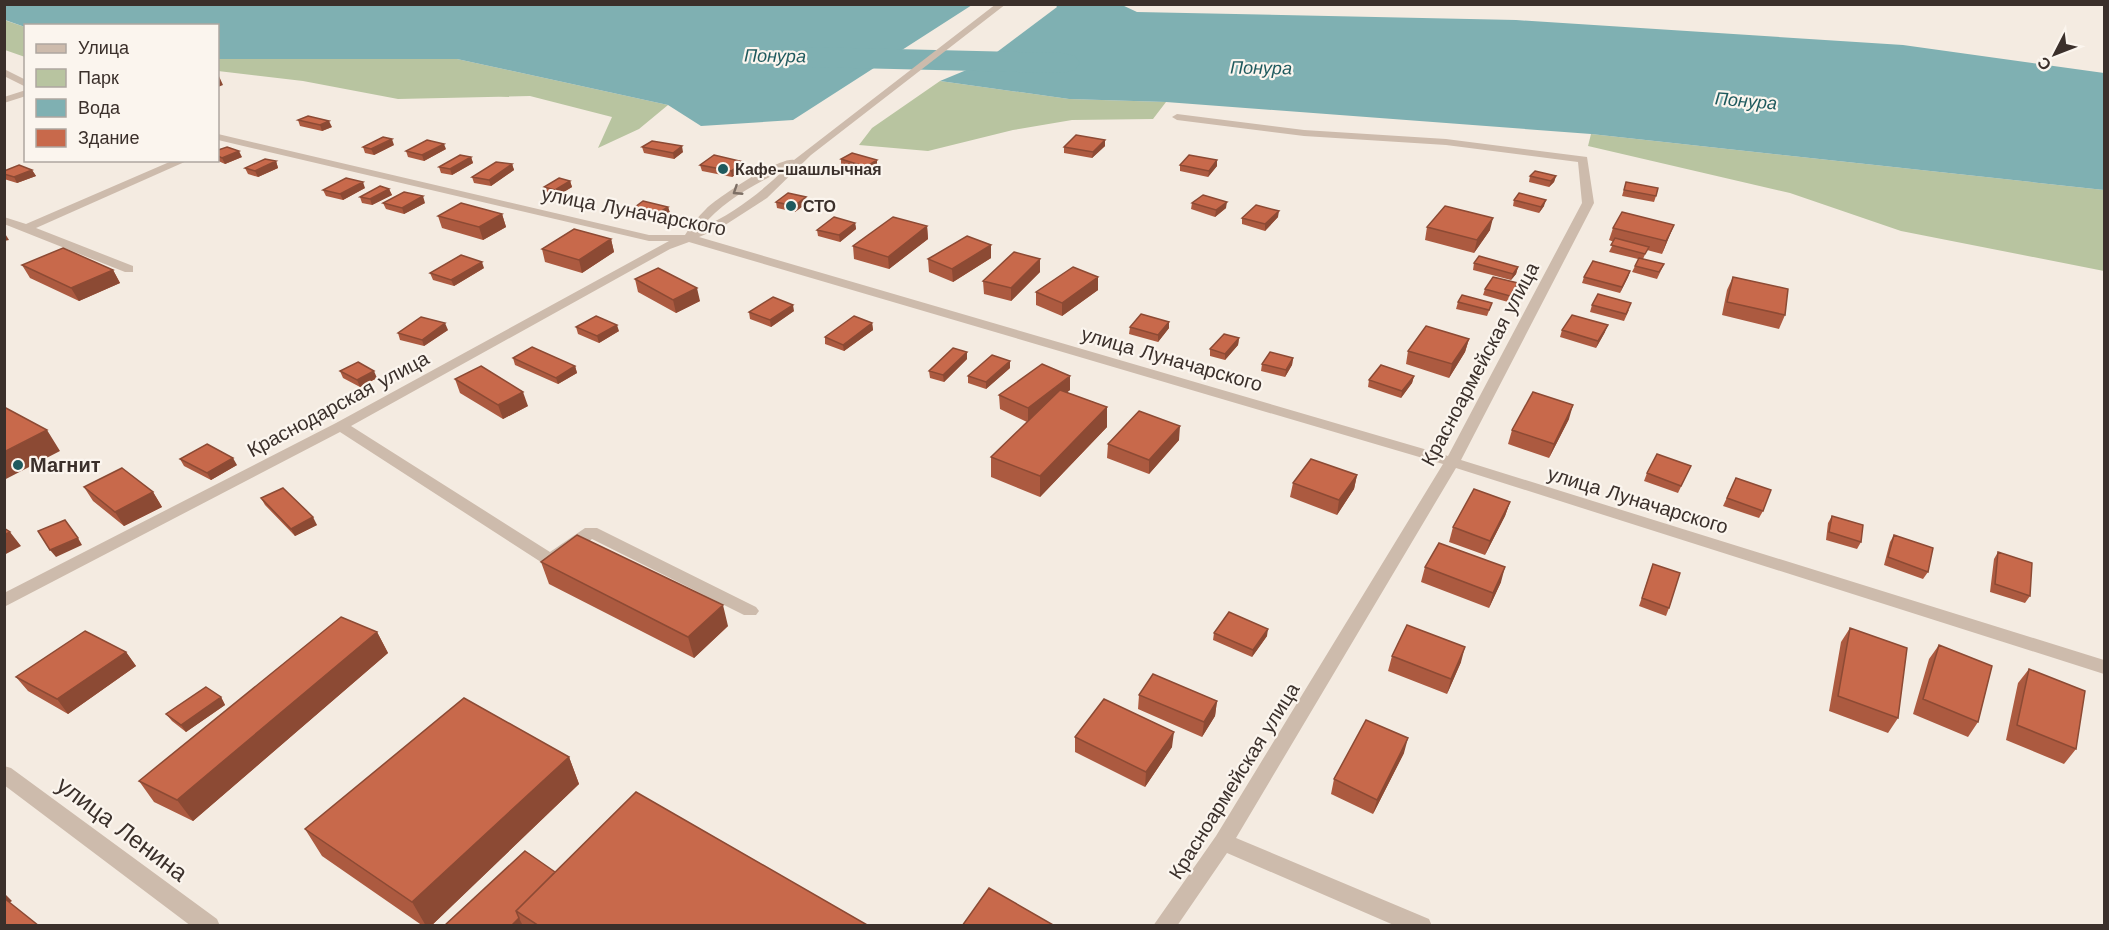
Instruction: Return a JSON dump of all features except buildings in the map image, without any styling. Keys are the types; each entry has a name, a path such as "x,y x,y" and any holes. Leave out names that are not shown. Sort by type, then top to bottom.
{"street":[{"path":"689,238 698,220 737,191 807,153 1002,4"},
{"path":"4,72 24,83"},
{"path":"4,100 24,94"},
{"name":"Красноармейская улица","path":"1164,926 1223,842 1452,462 1588,203 1583,159 1446,142 1304,133 1177,117"},
{"name":"улица Луначарского","path":"222,141 649,238 689,238 1452,462 2104,667"},
{"name":"Краснодарская улица","path":"4,601 340,426 666,247 718,225 763,196 807,153"},
{"path":"27,228 179,162"},
{"path":"4,220 129,268"},
{"path":"340,426 550,560 591,532 750,611"},
{"name":"улица Ленина","path":"4,774 209,926"},
{"path":"1223,842 1420,926"}],"green space":[{"path":"4,20 24,27 24,57 5,50"},
{"path":"219,59 457,59 668,105 639,129 598,148 612,117 530,96 398,99 303,81 219,71"},
{"path":"940,81 1069,99 1166,102 1153,119 1072,120 1013,130 928,151 859,145 872,128"},
{"path":"1591,134 2104,190 2104,271 1901,231 1790,193 1588,146"}],"water":[{"path":"5,4 972,4 793,120 701,126 668,105 457,59 219,59 219,24 24,24 24,27 5,20"},
{"path":"1055,4 1122,5 1137,12 1516,20 1903,45 2104,73 2104,190 1591,134 1166,102 1069,99 940,81 981,64 1057,7"}],"waterway":[{"name":"Понура","path":"811,57 1063,63"}],"place":[{"name":"Кафе-шашлычная","path":"723,169"},
{"name":"СТО","path":"791,206"},
{"name":"Магнит","path":"18,465"}]}
